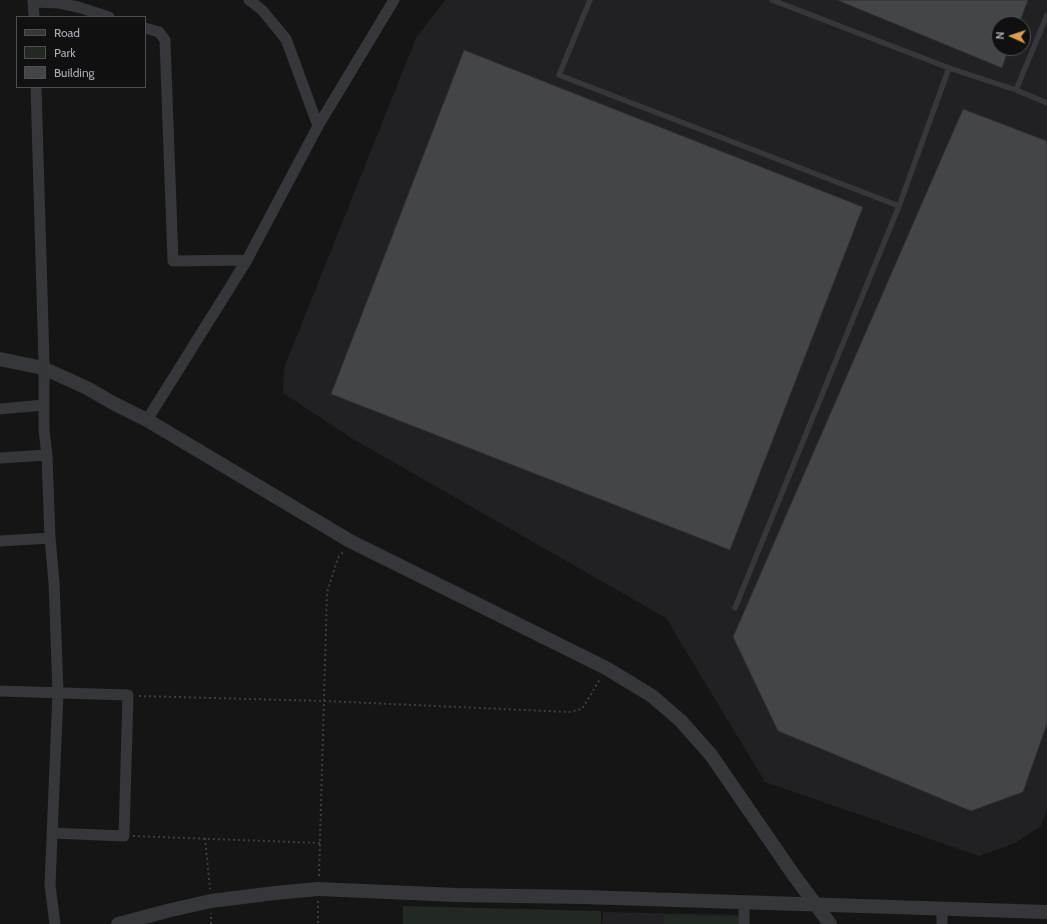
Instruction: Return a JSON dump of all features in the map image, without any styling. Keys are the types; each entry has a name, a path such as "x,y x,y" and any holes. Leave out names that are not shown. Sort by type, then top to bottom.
{"street":[{"path":"249,0 262,10 286,39 318,126"},
{"path":"147,420 247,260 318,126 394,0"},
{"path":"34,16 33,1 65,5 105,16"},
{"path":"146,28 159,32 165,40 173,261 247,260"},
{"path":"36,88 44,430 47,455 50,538 54,582 58,693 50,885 55,924"},
{"path":"0,359 43,368 87,388 147,420 350,541 606,668 652,696 681,721 711,755 830,924"},
{"path":"0,409 44,406"},
{"path":"0,458 47,455"},
{"path":"0,541 50,538"},
{"path":"0,691 128,695 124,836 52,834"},
{"path":"118,924 211,901 318,889 456,895 583,897 1047,912"},
{"path":"744,902 744,924"},
{"path":"942,908 942,924"}],"lane":[{"path":"590,0 559,74 899,206"},
{"path":"772,0 949,68 1016,90 1047,103"},
{"path":"1016,90 1047,15"},
{"path":"735,608 899,206 949,68"}],"path":[{"path":"318,924 327,592 338,558 350,541"},
{"path":"128,695 324,701 569,712 582,709 606,668"},
{"path":"124,836 320,843"},
{"path":"205,838 211,901 210,924"}],"shaded area":[{"path":"445,0 1047,0 1047,810 1041,826 1015,843 979,856 765,782 666,618 353,439 283,393 284,368 416,38"},
{"path":"603,912 741,915 741,924 602,924"}],"green space":[{"path":"403,906 601,911 601,924 403,924"},
{"path":"664,915 739,917 739,924 664,924"}],"building":[{"path":"837,0 1028,0 1022,16 991,16 991,56 1006,56 1002,68"},
{"path":"464,50 863,207 730,550 331,394"},
{"path":"963,109 1047,141 1047,724 1023,792 971,811 778,731 733,637"}]}
